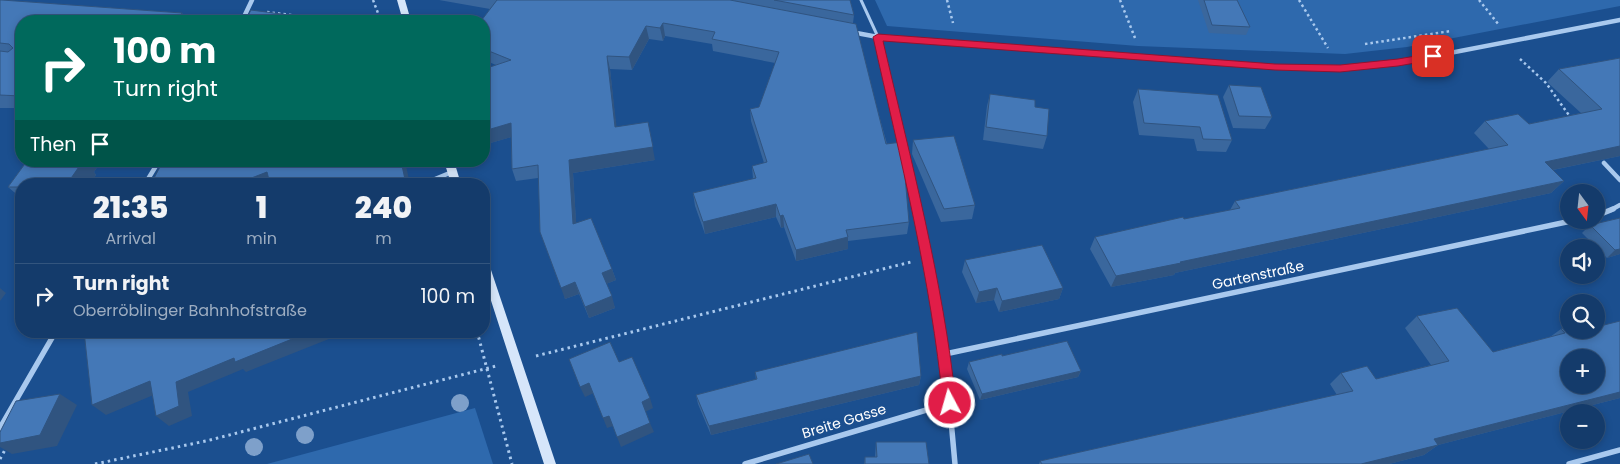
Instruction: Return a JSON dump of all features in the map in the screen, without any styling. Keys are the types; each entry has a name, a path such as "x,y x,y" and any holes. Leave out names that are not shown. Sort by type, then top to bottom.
{"main road":[{"path":"400,0 405,15"},
{"path":"451,167 454,178"},
{"path":"490,282 550,464"}],"street":[{"path":"247,13 252,0"},
{"path":"850,31 878,37 1275,67 1340,68 1398,63 1620,20"},
{"path":"878,37 928,258 945,354 955,464"},
{"path":"1604,163 1620,180"},
{"path":"149,178 155,167"},
{"path":"438,178 452,172"},
{"path":"1605,213 1620,205"},
{"name":"Gartenstraße","path":"945,354 1560,223"},
{"path":"0,428 52,338"},
{"name":"Breite Gasse","path":"745,464 950,403"},
{"path":"1569,464 1620,450"}],"lane":[{"path":"862,0 878,37"}],"path":[{"path":"373,0 379,15"},
{"path":"1120,0 1136,41 1127,40"},
{"path":"1299,0 1340,68"},
{"path":"1479,0 1513,41"},
{"path":"247,13 262,12 288,15"},
{"path":"1488,24 1507,20"},
{"path":"1362,45 1460,29"},
{"path":"1503,43 1546,83 1575,123"},
{"path":"1319,48 1336,47"},
{"path":"540,355 928,258"},
{"path":"479,338 512,464"},
{"path":"95,464 206,441 471,373"}],"shaded area":[{"path":"875,0 1620,0 1620,6 1407,47 1345,54 1138,46 887,26"},
{"path":"475,408 493,464 267,464"}],"building":[{"path":"0,0 182,13 180,15 15,15 15,96 0,95 0,51 8,52 13,48 9,44 0,43"},
{"path":"497,0 730,0 856,24 886,144 902,142 909,222 846,230 848,237 796,250 783,215 780,216 776,204 703,222 693,193 756,178 752,166 767,162 750,109 759,107 779,52 712,39 715,32 663,23 660,28 646,26 629,57 607,56 615,127 648,122 653,147 569,160 573,224 591,218 612,269 602,273 612,296 585,307 575,282 561,288 540,232 538,165 512,169 511,123 490,129 490,67 511,60 490,51 490,15 486,15"},
{"path":"774,0 850,0 854,15"},
{"path":"1204,0 1237,0 1250,27 1212,25"},
{"path":"251,10 289,15 248,15"},
{"path":"1620,58 1620,146 1545,162 1564,181 1116,276 1095,237 1183,217 1184,219 1240,208 1235,201 1508,145 1485,121 1518,114 1529,124 1602,109 1559,69"},
{"path":"1229,85 1261,87 1272,117 1239,116"},
{"path":"1138,89 1218,95 1232,140 1203,139 1200,127 1144,123"},
{"path":"990,94 1035,100 1035,107 1049,109 1047,136 986,127"},
{"path":"954,136 975,205 944,209 913,140"},
{"path":"23,167 79,167 71,178 15,178 15,187 8,187"},
{"path":"160,167 402,167 405,178 268,178 267,172 252,178 154,178"},
{"path":"1620,218 1620,249 1615,250 1594,229 1605,229 1605,222"},
{"path":"1042,245 1063,288 1002,301 997,288 979,292 965,260"},
{"path":"1457,308 1493,352 1560,334 1560,339 1605,339 1605,325 1620,321 1620,392 1573,404 1560,404 1560,407 1434,439 1438,445 1361,464 1042,464 1040,461 1353,391 1341,373 1367,366 1376,379 1449,361 1417,316"},
{"path":"917,332 921,376 709,426 696,395 757,379 755,372"},
{"path":"85,338 295,338 235,362 234,358 176,382 179,406 156,416 150,381 92,405"},
{"path":"1067,341 1081,371 982,394 969,362 1002,354 1002,356"},
{"path":"610,342 619,362 632,357 650,398 642,402 650,423 617,437 609,416 603,418 589,383 580,387 569,359"},
{"path":"60,394 40,435 0,443 0,432 16,401"},
{"path":"876,442 926,442 929,464 865,464 865,457 877,457"},
{"path":"809,454 813,464 776,464"}],"route":[{"path":"950,403 945,354 928,258 878,37 1275,67 1340,68 1398,63 1433,56"}]}
